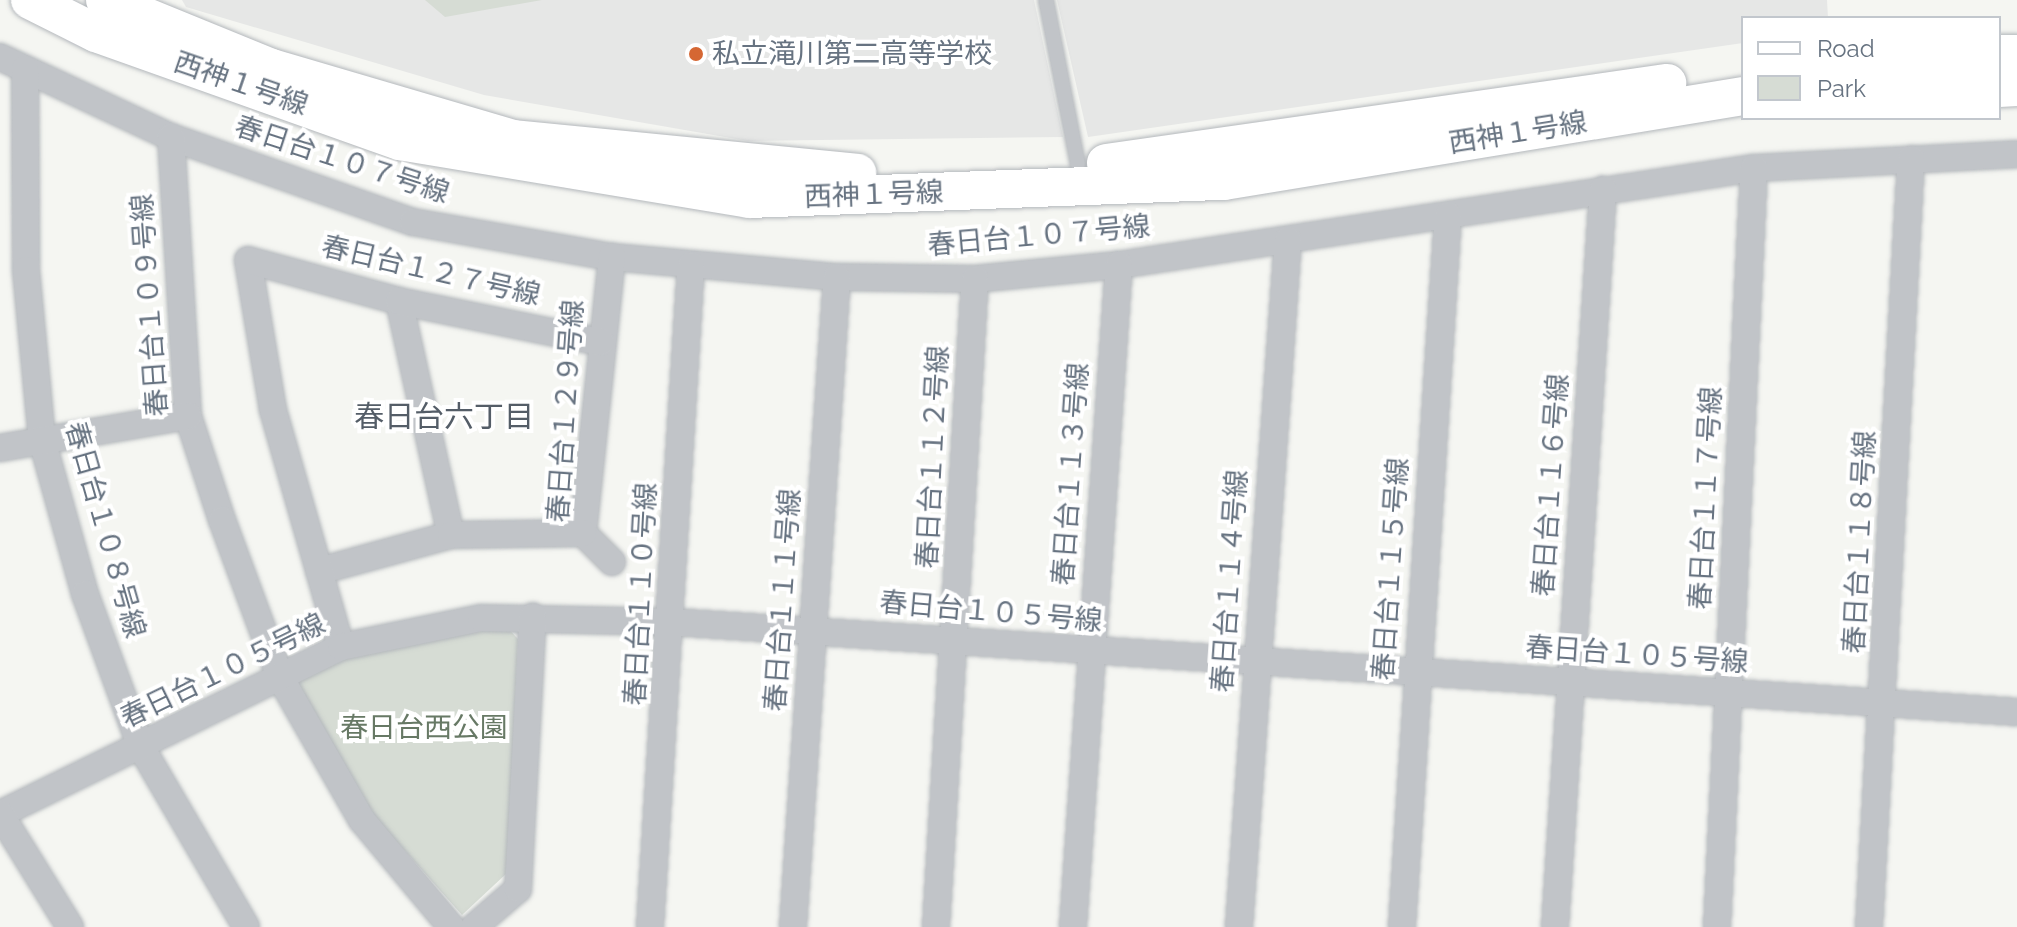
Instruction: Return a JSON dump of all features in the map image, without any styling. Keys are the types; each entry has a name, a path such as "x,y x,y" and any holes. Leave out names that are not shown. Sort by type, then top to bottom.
{"street":[{"name":"西神１号線","path":"30,0 96,33 400,141 749,199 1224,181 1741,96"},
{"name":"西神１号線","path":"105,0 272,68 513,139 834,174 1078,164 1741,73"},
{"name":"春日台１０７号線","path":"0,57 171,137 413,222 612,257 837,277 975,279 1119,265 1754,168 2017,154"},
{"name":"春日台１０８号線","path":"25,69 26,270 42,440 85,594 141,747 246,927"},
{"name":"春日台１０９号線","path":"171,137 188,416 280,677 362,820 451,927"},
{"name":"春日台１１８号線","path":"1869,927 1884,709 1911,159"},
{"name":"春日台１１７号線","path":"1717,927 1754,168"},
{"name":"春日台１１６号線","path":"1555,927 1603,190"},
{"name":"春日台１１５号線","path":"1402,927 1416,671 1448,215"},
{"name":"春日台１１４号線","path":"1239,927 1255,663 1288,240"},
{"name":"春日台１２９号線","path":"612,257 583,533 612,562"},
{"name":"春日台１２７号線","path":"319,571 273,410 248,260 399,301 601,342"},
{"name":"春日台１１０号線","path":"650,927 673,622 691,265"},
{"name":"春日台１１３号線","path":"1073,927 1089,653 1119,265"},
{"name":"春日台１１１号線","path":"793,927 837,277"},
{"name":"春日台１１２号線","path":"936,927 975,279"},
{"path":"399,301 451,535"},
{"path":"0,448 188,416"},
{"path":"341,647 319,571 451,535 583,533"},
{"path":"474,927 518,889 533,616"},
{"name":"春日台１０５号線","path":"0,814 341,647 481,618 533,616 673,622 955,640 1089,653 1416,671 1728,693 1884,709 2017,712"},
{"path":"0,814 70,927"}],"lane":[{"path":"1046,0 1078,164"}],"shaded area":[{"name":"私立滝川第二高等学校","path":"182,0 1034,0 1063,137 748,141 484,95 186,7"},
{"name":"私立滝川第二高等学校","path":"1057,0 1827,0 1828,16 1741,16 1741,43 1088,137"}],"green space":[{"path":"425,0 542,0 445,17"},
{"name":"春日台西公園","path":"505,625 518,639 507,873 462,915 373,815 297,685 307,671 406,640"}],"place":[{"name":"私立滝川第二高等学校","path":"696,54"}],"district":[{"name":"春日台六丁目","path":"444,417"}]}
